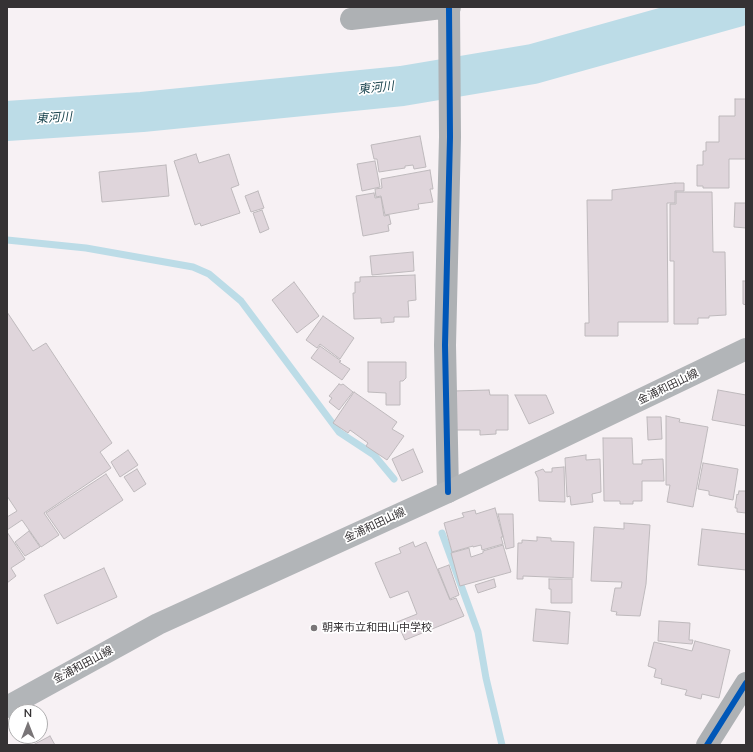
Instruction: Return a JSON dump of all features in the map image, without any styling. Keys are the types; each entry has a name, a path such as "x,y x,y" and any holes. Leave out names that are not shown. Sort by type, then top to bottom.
{"main road":[{"name":"金浦和田山線","path":"7,707 158,624 448,492 746,349"}],"street":[{"path":"351,19 450,10 450,137 445,344 448,492"},
{"path":"707,745 746,683"}],"building":[{"path":"735,99 746,99 746,159 729,159 729,188 703,188 703,186 697,186 697,165 703,165 703,151 706,151 706,142 719,142 719,116 735,116"},
{"path":"420,136 426,167 414,169 413,165 405,166 405,168 379,172 377,159 374,159 371,145"},
{"path":"196,154 199,163 229,154 239,185 231,188 240,213 201,226 200,223 195,225 174,161"},
{"path":"375,161 380,187 362,191 357,164"},
{"path":"166,165 169,196 102,202 99,172"},
{"path":"430,170 433,189 430,189 433,202 418,204 419,209 385,215 381,196 376,197 375,189 382,188 381,179"},
{"path":"684,183 684,191 675,191 675,203 667,203 668,322 618,322 618,336 585,336 585,323 589,323 587,200 612,200 612,190"},
{"path":"258,191 264,208 251,212 245,196"},
{"path":"676,192 712,192 713,252 725,252 726,315 698,318 698,324 674,324 674,261 670,261 670,204 676,204"},
{"path":"374,193 375,198 381,197 384,216 389,215 391,224 388,225 389,231 363,236 356,196"},
{"path":"735,203 746,203 746,228 734,227"},
{"path":"262,210 269,229 260,233 253,213"},
{"path":"413,252 414,271 372,275 370,256"},
{"path":"415,275 416,300 408,301 409,317 394,317 394,322 381,323 381,318 354,319 353,293 355,293 355,282 360,282 360,277"},
{"path":"743,281 746,281 746,305 743,304"},
{"path":"294,282 319,316 297,333 272,300"},
{"path":"7,312 33,351 46,343 112,443 100,452 111,468 44,513 59,535 41,547 22,520 7,530 7,517 17,511 7,496"},
{"path":"323,316 354,338 340,359 320,344 317,348 306,340"},
{"path":"320,346 350,369 342,380 311,358"},
{"path":"368,362 406,362 406,378 403,381 400,381 400,405 386,405 386,393 368,392"},
{"path":"339,384 343,384 353,392 339,410 329,402 332,398 329,396"},
{"path":"489,390 490,395 508,395 508,430 496,430 496,434 480,435 480,430 454,430 453,391"},
{"path":"718,390 746,395 746,426 712,420"},
{"path":"354,392 397,422 392,429 404,436 387,460 366,446 368,443 350,430 348,433 333,423"},
{"path":"515,395 546,395 554,413 529,424"},
{"path":"666,416 680,419 679,422 708,427 693,507 667,502 670,485 666,485"},
{"path":"647,417 661,417 662,439 648,440"},
{"path":"603,438 632,438 633,464 642,464 642,460 663,459 664,481 642,481 642,501 633,501 633,504 620,504 620,501 604,501"},
{"path":"413,449 423,472 402,481 392,459"},
{"path":"128,450 138,465 120,477 111,462"},
{"path":"586,455 586,460 600,459 601,492 592,494 593,502 571,505 570,496 567,497 565,458"},
{"path":"703,463 738,469 733,500 709,495 709,491 698,489"},
{"path":"564,467 565,502 539,501 538,478 535,472 543,469 545,472 552,472 552,468"},
{"path":"137,469 146,484 134,492 124,477"},
{"path":"106,474 123,500 64,539 46,513"},
{"path":"739,491 746,491 746,513 737,512 737,508 735,508 737,494 738,495"},
{"path":"495,508 503,537 501,537 503,544 482,550 481,545 473,546 452,552 444,523 464,517 462,513 475,510 476,514"},
{"path":"498,514 513,514 514,547 506,549"},
{"path":"624,523 650,525 646,584 640,616 616,615 617,612 611,611 615,588 621,588 622,582 591,581 594,527 624,529"},
{"path":"702,529 746,534 746,570 698,565"},
{"path":"29,531 40,547 25,556 15,542"},
{"path":"7,532 25,559 11,568 16,576 7,583"},
{"path":"537,537 551,538 551,541 574,542 573,578 523,576 523,579 517,579 518,543 522,543 522,540 537,541"},
{"path":"413,542 415,547 426,542 450,600 456,598 464,616 405,640 397,622 417,614 408,591 390,598 375,563 401,553 399,548"},
{"path":"503,545 511,572 460,586 451,553 469,548 471,557 483,553 483,551"},
{"path":"449,565 459,595 450,599 438,569"},
{"path":"104,568 117,597 57,624 44,595"},
{"path":"494,579 496,587 478,593 475,585"},
{"path":"549,579 572,579 572,603 551,603"},
{"path":"536,609 570,612 568,644 533,641"},
{"path":"659,621 690,623 689,640 693,640 692,644 658,641"},
{"path":"695,641 730,650 719,698 702,694 701,699 685,695 687,690 661,684 662,679 654,677 656,669 648,666 654,642 692,651"},
{"path":"50,736 55,745 33,745 48,744 48,737"}],"waterway":[{"name":"東河川","path":"7,121 142,112 402,86 533,64 737,7"},
{"path":"7,240 86,248 193,267 209,274 241,301 339,432 374,455 394,479"},
{"path":"442,533 478,632 486,678 502,745"}],"cycle path":[{"path":"448,492 445,345 450,137 449,7"},
{"path":"707,745 746,683"}],"place":[{"name":"朝来市立和田山中学校","path":"314,628"}]}
